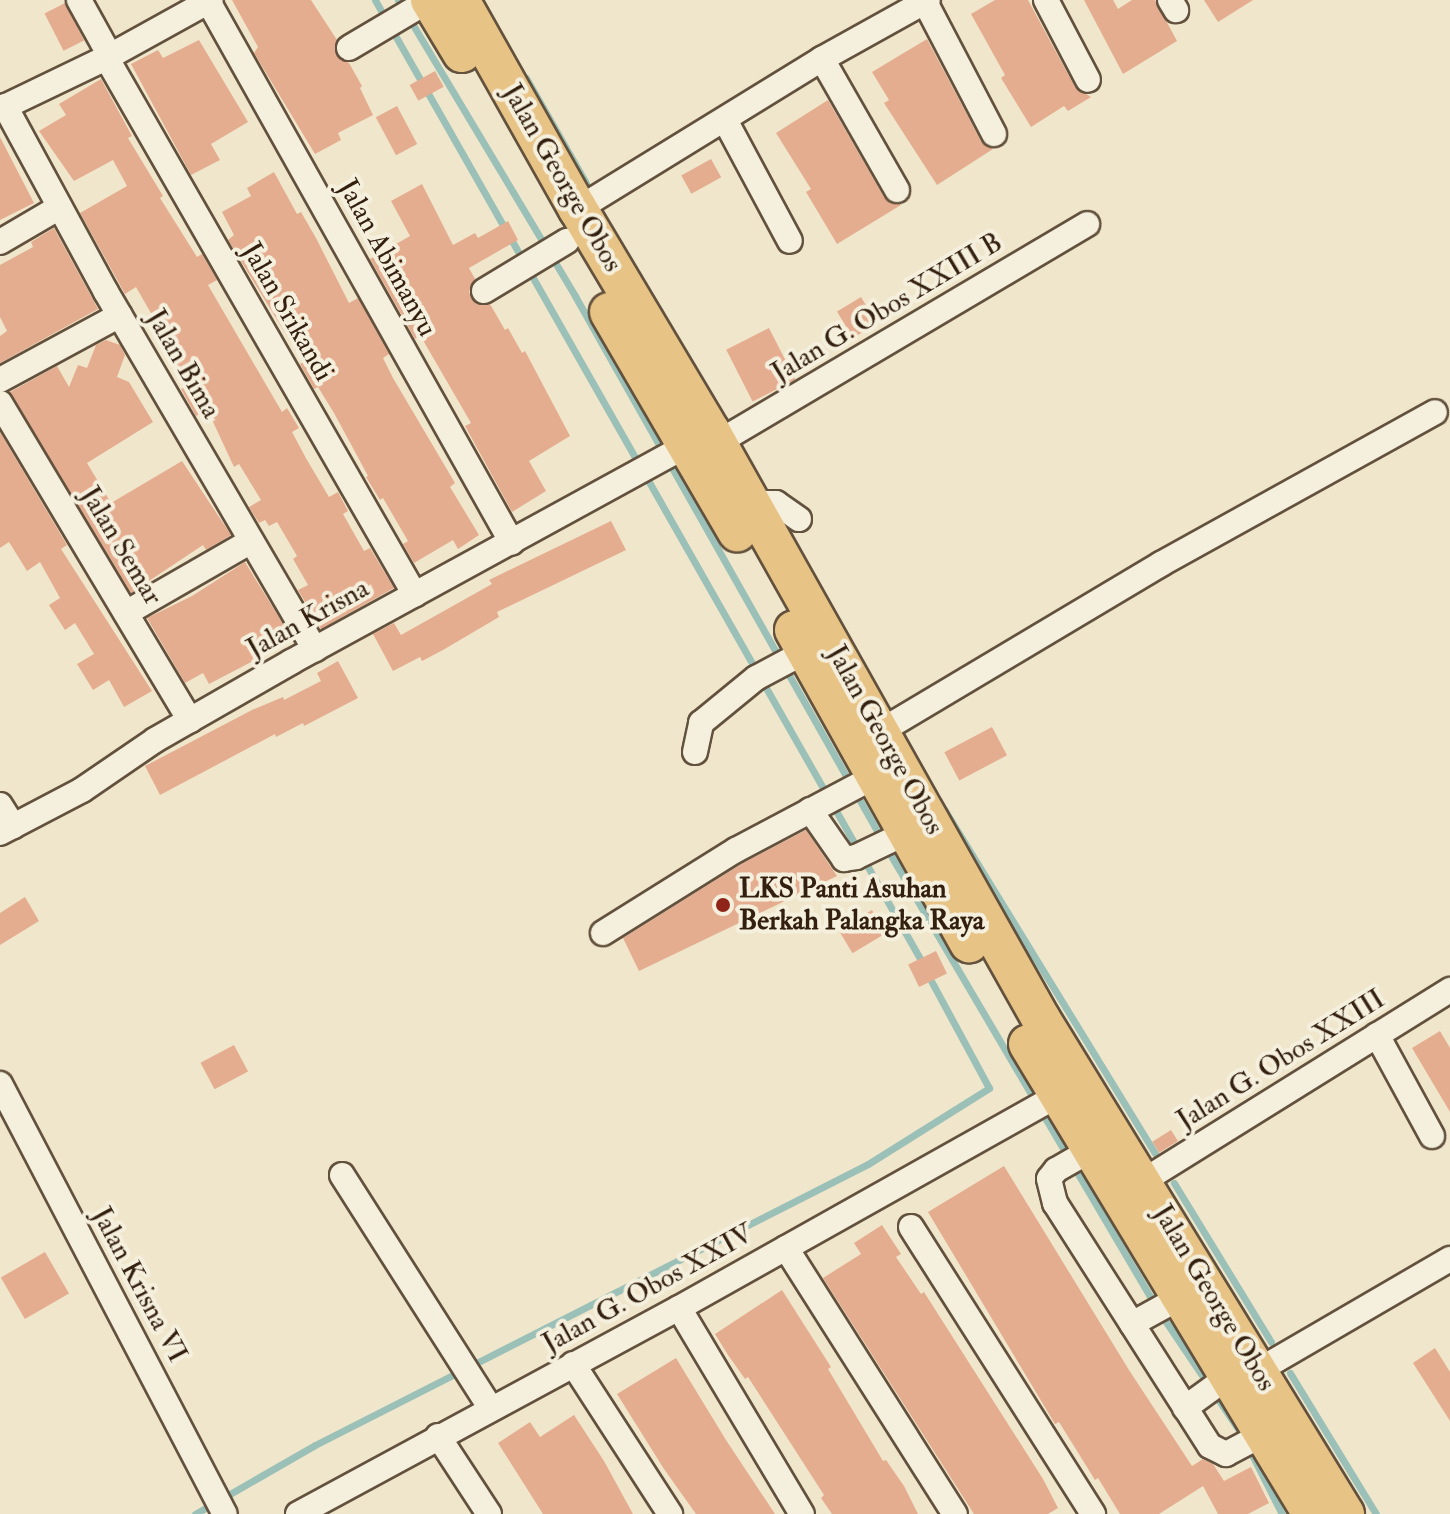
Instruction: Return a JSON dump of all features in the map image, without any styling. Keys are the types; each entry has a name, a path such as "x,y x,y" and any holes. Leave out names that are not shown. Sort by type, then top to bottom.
{"main road":[{"name":"Jalan George Obos","path":"460,0 561,238"},
{"name":"Jalan George Obos","path":"419,6 561,238 698,443 751,503 1041,1019 1054,1099 1143,1181 1218,1387 1252,1442 1319,1509"},
{"name":"Jalan George Obos","path":"698,443 791,660 890,840 1054,1099 1078,1157 1157,1310 1319,1509"}],"street":[{"name":"Jalan Srikandi","path":"79,0 415,595"},
{"path":"1046,0 1088,80"},
{"path":"2,108 210,1"},
{"name":"Jalan Abimanyu","path":"210,1 512,543"},
{"path":"484,291 725,120 822,59 926,1 994,134"},
{"path":"349,48 419,6"},
{"path":"822,59 897,190"},
{"name":"Jalan Bima","path":"2,108 315,649"},
{"path":"725,120 790,241"},
{"path":"0,242 60,207"},
{"name":"Jalan G. Obos XXIII B","path":"651,467 1087,224"},
{"path":"0,380 120,315"},
{"name":"Jalan Semar","path":"0,403 190,720"},
{"path":"881,731 1161,564 1435,412"},
{"name":"Jalan Krisna","path":"4,822 82,790 190,720 315,649 651,467"},
{"path":"751,503 776,503 799,519"},
{"path":"126,613 251,541"},
{"path":"695,752 701,723 756,678 791,660"},
{"path":"603,933 736,850 860,784"},
{"path":"810,810 839,856 849,859 890,840"},
{"name":"Jalan G. Obos XXIII","path":"1143,1181 1450,990"},
{"path":"1377,1035 1432,1136"},
{"name":"Jalan Krisna VI","path":"0,1084 225,1514"},
{"name":"Jalan G. Obos XXIV","path":"298,1514 679,1308 1054,1099"},
{"path":"1078,1157 1049,1179 1055,1203 1157,1310 1218,1387 1215,1451 1226,1454 1252,1442"},
{"path":"342,1175 491,1409"},
{"path":"911,1227 1093,1514"},
{"path":"786,1248 955,1514"},
{"path":"1218,1387 1450,1259"},
{"path":"679,1308 802,1514"},
{"path":"573,1364 670,1514"},
{"path":"438,1436 489,1514"}],"building":[{"path":"232,0 311,0 337,40 336,55 349,63 373,115 338,133 341,140 315,154 254,53 258,47"},
{"path":"995,0 1028,0 1075,87 1091,97 1068,111 1064,106 1031,127 1001,78 1005,75 971,14"},
{"path":"1084,0 1113,0 1118,9 1132,0 1155,0 1177,41 1123,74"},
{"path":"1204,0 1253,0 1218,22"},
{"path":"65,3 84,40 64,51 45,13"},
{"path":"927,39 981,141 993,149 937,185 884,103 889,100 872,72"},
{"path":"199,40 248,122 211,144 220,160 191,175 131,64 158,50 163,58"},
{"path":"435,71 444,87 418,101 410,85"},
{"path":"101,79 132,136 128,138 163,196 160,198 197,257 202,254 217,280 208,285 282,412 287,408 299,428 292,432 307,460 329,497 338,492 348,511 343,514 364,551 370,548 394,588 321,629 298,590 308,585 293,559 297,556 277,522 269,526 265,520 259,523 249,507 261,500 239,464 234,467 207,409 196,416 181,389 189,385 136,287 125,294 80,213 127,186 113,160 74,181 39,131 66,115 59,104"},
{"path":"828,100 884,197 901,205 837,244 806,192 811,189 776,133"},
{"path":"397,106 417,144 396,155 376,117"},
{"path":"0,137 34,203 0,220"},
{"path":"711,159 721,177 691,194 681,175"},
{"path":"274,172 297,214 301,212 316,238 349,303 358,298 389,354 383,358 393,378 455,483 450,487 479,535 458,549 453,540 414,563 403,544 408,541 383,498 380,500 366,477 334,413 318,387 314,389 300,364 303,362 228,240 234,235 222,212 251,196 247,188"},
{"path":"422,184 453,245 475,233 478,238 508,221 518,240 469,268 475,279 469,292 476,304 490,304 522,353 525,351 570,436 529,461 546,491 512,512 465,426 471,423 420,335 415,339 370,259 410,236 391,201"},
{"path":"54,228 98,309 0,363 0,336 7,331 0,317 0,265 33,247 31,242"},
{"path":"861,297 877,324 853,338 837,311"},
{"path":"769,328 795,380 753,401 726,350"},
{"path":"106,340 120,345 125,355 117,377 129,382 153,422 87,463 111,503 182,461 231,535 206,550 203,545 131,593 10,392 57,366 69,387 78,365 87,368 96,345"},
{"path":"0,432 67,545 61,549 152,691 124,707 109,680 93,690 77,664 94,654 75,623 65,630 49,605 60,598 40,562 27,571 9,542 0,548"},
{"path":"611,521 626,550 497,612 499,617 422,661 420,657 393,671 373,634 394,623 401,635 492,584 489,580"},
{"path":"245,562 293,640 209,684 203,673 185,683 147,618 192,596"},
{"path":"338,661 358,698 304,726 303,723 276,737 275,734 160,795 145,766 252,710 283,697 284,700 321,681 317,673"},
{"path":"992,727 1007,755 959,781 944,752"},
{"name":"LKS Panti Asuhan Berkah Palangka Raya","path":"806,830 837,876 639,971 623,938 743,863"},
{"path":"25,897 39,921 0,945 0,913"},
{"path":"872,910 886,933 852,953 839,930"},
{"path":"936,951 947,973 919,987 908,965"},
{"path":"1440,1031 1450,1048 1450,1112 1412,1048"},
{"path":"234,1045 248,1071 215,1089 200,1063"},
{"path":"1171,1130 1178,1141 1159,1153 1152,1142"},
{"path":"1004,1166 1129,1370 1192,1466 1203,1459 1213,1464 1224,1481 1251,1467 1269,1503 1248,1514 1218,1514 1203,1486 1159,1514 1120,1514 1059,1422 1055,1424 928,1212"},
{"path":"882,1225 901,1254 896,1257 921,1294 924,1292 1043,1479 1058,1508 1048,1514 974,1514 823,1278 861,1254 854,1243"},
{"path":"45,1252 69,1294 25,1319 1,1278"},
{"path":"782,1290 831,1367 828,1369 883,1461 886,1460 904,1486 918,1514 832,1514 821,1498 824,1495 748,1377 745,1379 715,1334"},
{"path":"1435,1348 1450,1372 1450,1421 1413,1363"},
{"path":"676,1358 775,1514 696,1514 664,1469 617,1394"},
{"path":"574,1415 633,1514 543,1514 498,1443 530,1422 540,1437"}],"waterway":[{"path":"375,0 923,964"},
{"path":"398,0 575,296 881,838"},
{"path":"526,78 586,183"},
{"path":"944,809 1155,1153"},
{"path":"887,849 1158,1310 1241,1433 1282,1514"},
{"path":"195,1514 315,1445 868,1164 989,1088 928,975"},
{"path":"1174,1183 1271,1342"},
{"path":"1290,1373 1376,1514"}],"place":[{"name":"LKS Panti Asuhan Berkah Palangka Raya","path":"723,905"}]}
